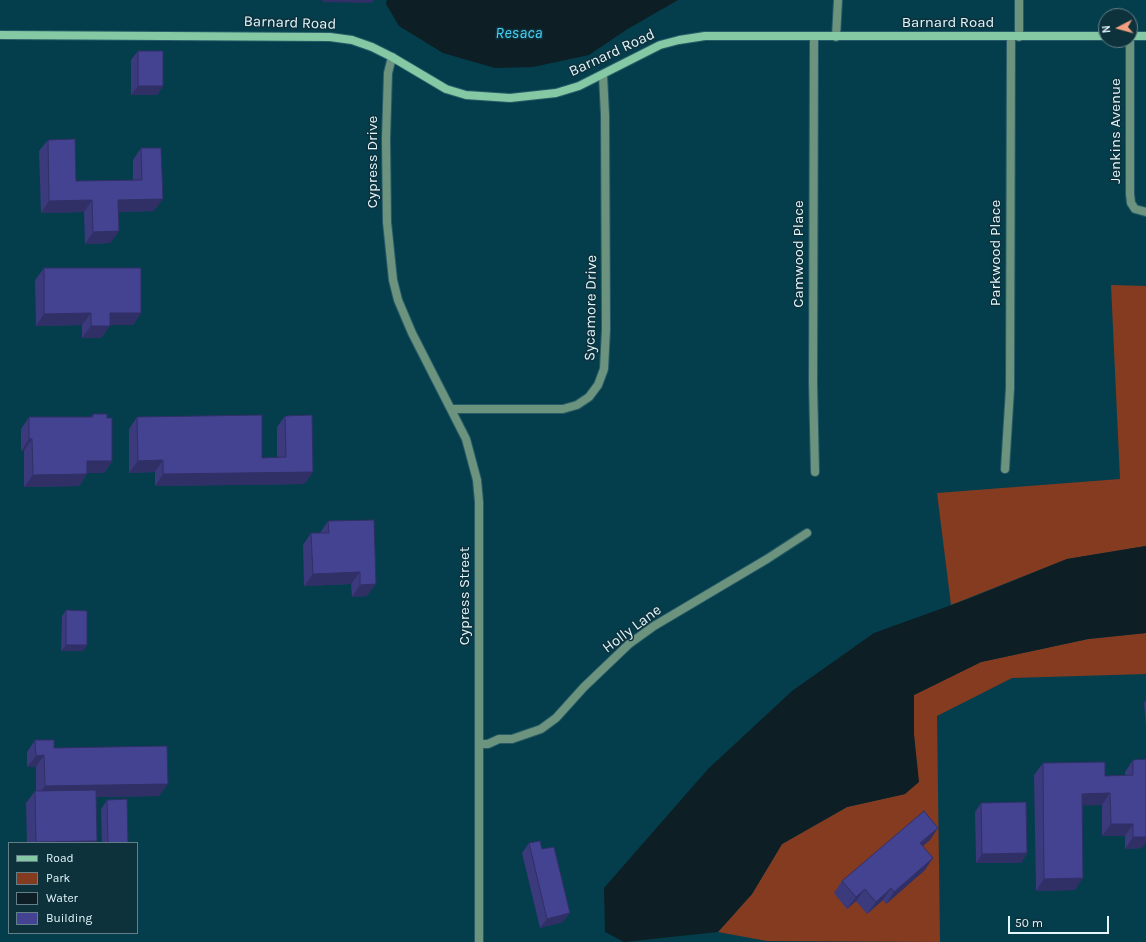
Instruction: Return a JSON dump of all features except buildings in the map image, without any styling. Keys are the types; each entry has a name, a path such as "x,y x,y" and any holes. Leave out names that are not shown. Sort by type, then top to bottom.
{"street":[{"path":"836,37 838,0"},
{"name":"Parkwood Place","path":"1005,469 1010,389 1015,37 1019,0"},
{"name":"Barnard Road","path":"0,35 330,37 352,40 372,47 446,89 466,95 488,98 525,97 556,92 578,86 602,75 639,54 660,45 705,36 1098,36"},
{"name":"Camwood Place","path":"814,37 813,383 815,472"},
{"name":"Jenkins Avenue","path":"1130,48 1130,199 1135,209 1146,212"},
{"name":"Cypress Drive","path":"391,268 387,222 386,139 388,73 392,57"},
{"name":"Sycamore Drive","path":"452,409 563,409 577,405 589,397 598,385 604,369 606,329 605,115 602,75"},
{"name":"Cypress Street","path":"391,268 398,300 404,316 466,439 472,459 479,502 479,942"},
{"name":"Holly Lane","path":"479,744 488,744 499,739 512,739 541,730 556,718 584,687 630,644 654,626 767,559 807,533"}],"green space":[{"path":"1111,285 1146,286 1146,546 1067,559 951,605 937,493 1120,479"},
{"path":"1146,633 1146,674 1012,678 937,716 940,942 767,941 718,932 752,894 782,844 847,807 905,794 914,734 914,695 981,662 1088,639"}],"water":[{"name":"Resaca","path":"387,0 678,0 626,30 589,55 533,67 495,68 443,53 399,26 386,4"},
{"path":"1146,546 1146,633 1088,639 981,662 914,695 914,734 919,782 905,794 847,807 782,844 752,894 718,932 624,942 605,932 604,888 708,769 792,691 874,633 968,599 1067,559"}]}
